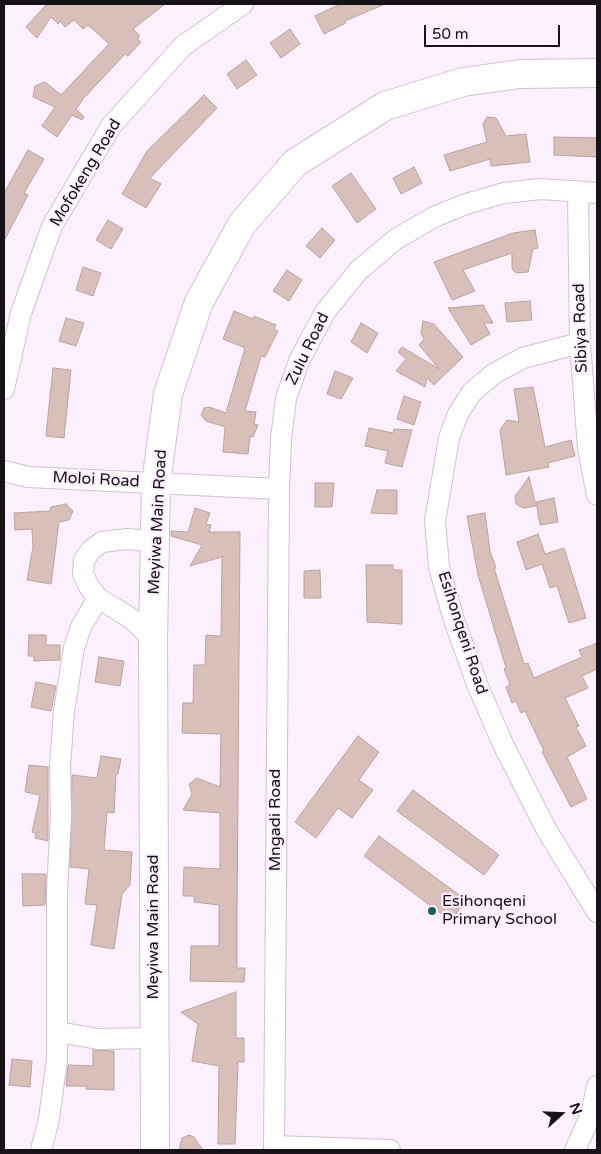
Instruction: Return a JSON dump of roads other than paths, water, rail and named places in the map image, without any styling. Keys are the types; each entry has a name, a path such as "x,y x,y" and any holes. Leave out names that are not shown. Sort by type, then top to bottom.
{"street":[{"name":"Mofokeng Road","path":"4,389 21,313 52,226 111,126 183,46 243,4"},
{"name":"Meyiwa Main Road","path":"155,1150 153,639 157,542 156,483 168,394 199,302 242,224 295,163 385,106 463,82 520,74 597,73"},
{"name":"Zulu Road","path":"279,489 281,439 286,398 299,360 325,312 360,270 396,239 434,217 466,204 513,192 541,189 588,192"},
{"name":"Sibiya Road","path":"588,192 580,343 588,448 597,495"},
{"name":"Esihonqeni Road","path":"580,343 524,358 495,374 472,392 458,414 448,438 435,521 440,567 454,620 477,684 502,742 546,829 597,912"},
{"name":"Moloi Road","path":"4,471 28,477 279,489"},
{"name":"Mngadi Road","path":"274,1148 279,489"},
{"path":"153,639 132,619 98,598 89,587 83,574 84,560 91,550 102,542 112,539 157,542"},
{"path":"40,1150 54,1090 58,1032 56,928 62,736 74,648 81,627 98,598"},
{"path":"58,1032 98,1038 155,1038"},
{"path":"575,1150 590,1114 597,1086"},
{"path":"274,1148 390,1150"}],"place":[{"name":"Esihonqeni Primary School","path":"432,911"}]}
